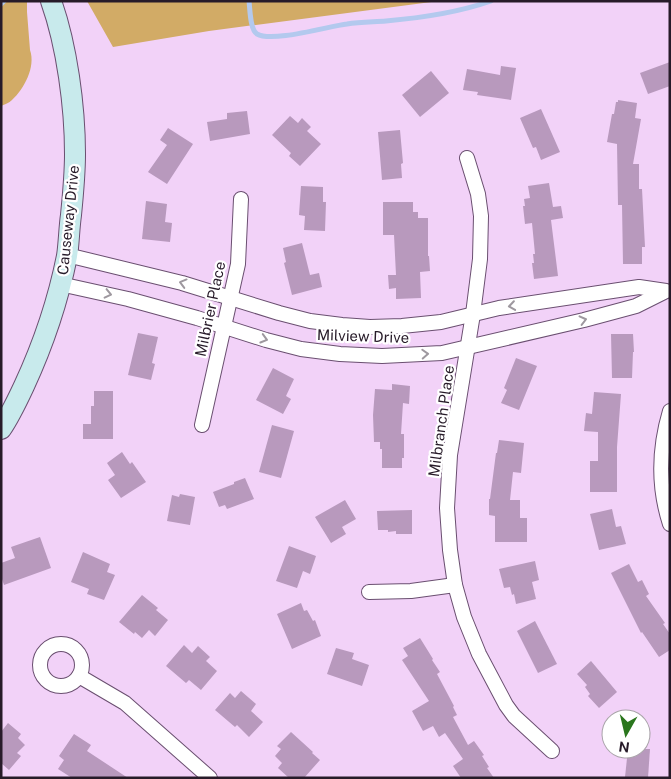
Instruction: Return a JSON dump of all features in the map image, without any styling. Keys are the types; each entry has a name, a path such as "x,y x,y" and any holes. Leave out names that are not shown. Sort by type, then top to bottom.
{"street":[{"name":"Causeway Drive","path":"1,430 16,403 33,365 48,325 67,255 75,152 73,115 61,32 51,1"},
{"name":"Milbranch Place","path":"467,158 478,194 481,216 480,259 450,455 447,508 455,585 464,617 479,654 506,705 514,716 552,751"},
{"name":"Milbrier Place","path":"202,425 238,264 241,199"},
{"name":"Milview Drive","path":"67,255 182,283 310,321 370,327 441,322 499,308 639,287 667,291"},
{"name":"Milview Drive","path":"60,284 128,299 301,349 340,354 382,356 442,353 636,306 667,291"},
{"path":"670,411 666,425 661,468 662,490 666,514 670,524"},
{"path":"369,592 411,591 455,585"},
{"path":"79,676 126,703 210,778"}],"shaded area":[{"path":"1,1 27,1 31,63 28,77 21,90 12,100 1,106"},
{"path":"87,1 439,1 209,31 113,47"}],"building":[{"path":"670,62 670,86 648,94 640,73"},
{"path":"501,66 516,68 511,100 477,95 478,92 463,90 467,69 500,75"},
{"path":"431,71 449,93 420,117 402,95"},
{"path":"618,100 637,103 635,118 641,119 633,164 639,164 639,189 642,189 645,247 642,247 642,264 623,264 622,205 618,205 617,144 607,142 612,114 614,114"},
{"path":"541,109 560,152 541,160 536,147 533,148 520,118"},
{"path":"247,111 250,134 210,141 207,122 227,119 227,113"},
{"path":"290,116 298,123 302,118 311,127 307,131 321,144 300,166 289,156 291,153 272,135"},
{"path":"168,128 193,144 167,184 148,172 167,145 160,140"},
{"path":"400,130 403,163 401,164 402,178 382,180 378,132"},
{"path":"549,183 553,207 561,206 563,218 551,220 558,276 534,279 532,263 534,263 533,254 535,254 532,223 525,224 524,199 530,198 528,186"},
{"path":"301,186 323,187 323,202 326,202 325,231 304,230 305,216 299,215"},
{"path":"146,201 167,204 165,222 172,223 170,242 142,239"},
{"path":"383,202 413,202 413,212 418,212 418,218 428,218 430,271 420,272 421,298 396,299 396,288 389,289 388,275 396,275 394,235 383,235"},
{"path":"302,243 310,275 319,273 322,287 292,295 284,263 286,262 283,248"},
{"path":"138,333 158,337 152,363 155,364 151,380 128,375"},
{"path":"611,334 633,334 632,378 612,378"},
{"path":"516,358 537,366 519,410 501,403 507,390 504,388"},
{"path":"273,368 294,379 286,396 291,399 283,414 256,400"},
{"path":"392,384 410,386 409,404 403,403 401,434 404,434 404,458 402,458 402,468 382,468 380,442 374,442 373,415 375,389 392,390"},
{"path":"94,391 113,391 113,439 83,439 83,424 91,424 91,406 94,406"},
{"path":"594,392 621,394 617,447 617,492 590,492 590,461 598,461 598,432 584,431 586,413 592,414"},
{"path":"272,425 294,431 281,478 259,472"},
{"path":"499,440 524,443 521,473 513,472 510,500 520,500 520,518 527,518 527,542 495,542 495,516 489,515 489,499"},
{"path":"122,452 130,464 132,462 146,482 121,498 108,480 115,475 107,463"},
{"path":"245,478 254,499 227,509 225,505 219,507 213,492"},
{"path":"180,494 195,497 190,525 167,521 172,495 179,497"},
{"path":"345,500 356,519 342,527 346,534 331,543 315,517"},
{"path":"612,509 616,527 621,526 626,544 599,550 590,514"},
{"path":"412,510 412,534 396,534 396,531 378,530 377,511"},
{"path":"40,537 51,568 4,585 1,576 1,563 15,558 11,547"},
{"path":"289,546 316,556 310,574 303,571 297,588 276,581"},
{"path":"83,552 110,564 107,572 115,575 104,600 87,594 89,589 71,582"},
{"path":"535,561 539,580 532,582 536,599 516,604 510,587 504,588 499,569"},
{"path":"629,564 638,582 642,580 649,594 646,596 665,623 663,624 670,634 670,650 659,657 641,633 611,573"},
{"path":"142,595 158,608 156,610 168,620 155,636 149,630 142,638 119,622"},
{"path":"301,603 304,611 307,610 313,621 315,620 321,636 292,649 277,614"},
{"path":"535,621 557,664 538,673 517,631"},
{"path":"420,638 440,672 437,674 457,715 453,717 468,745 474,741 484,755 482,756 489,767 487,768 494,778 461,778 453,766 463,759 445,733 439,737 433,726 423,731 412,711 429,701 402,660 408,656 403,648"},
{"path":"184,645 192,653 198,646 210,657 206,661 217,671 201,690 189,680 186,683 166,666"},
{"path":"336,648 354,653 352,659 369,665 362,686 327,674"},
{"path":"591,661 617,692 599,708 588,696 590,694 585,687 587,685 577,674"},
{"path":"241,691 256,704 251,711 263,722 249,737 237,725 235,727 215,710 230,693 235,698"},
{"path":"8,723 21,734 18,738 25,745 17,753 21,756 9,770 1,763 1,732"},
{"path":"291,732 320,760 304,778 289,778 278,768 282,763 275,756 281,749 277,746"},
{"path":"74,734 91,745 87,751 128,778 72,778 58,769 64,760 59,756"},
{"path":"627,759 649,759 648,778 625,777"}],"waterway":[{"path":"1,4 4,1"},
{"path":"249,1 255,32 264,36 275,37 352,23 399,20 439,14 491,1"}]}
